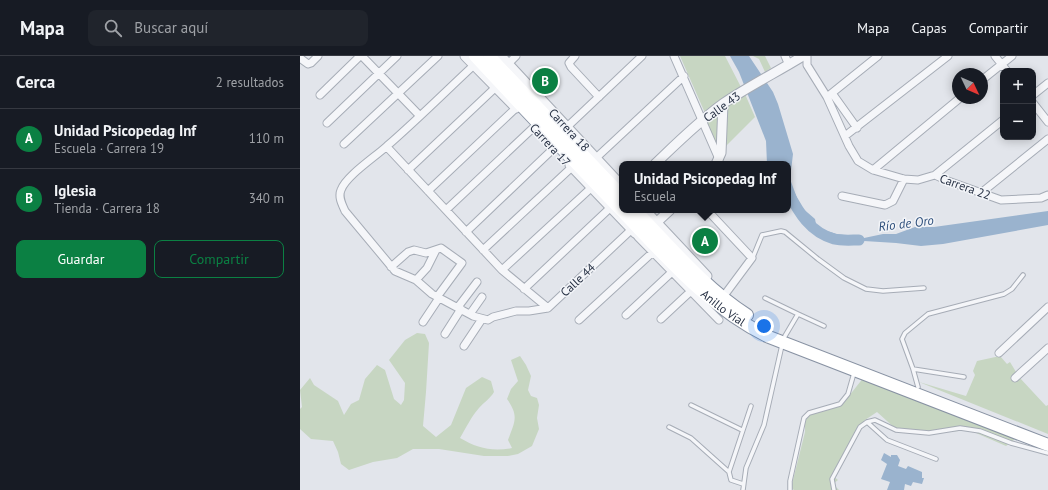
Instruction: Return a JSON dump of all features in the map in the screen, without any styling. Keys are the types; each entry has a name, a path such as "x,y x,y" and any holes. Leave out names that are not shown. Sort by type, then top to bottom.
{"highway":[{"path":"489,56 619,193"},
{"name":"Anillo Víal","path":"474,60 619,212"},
{"name":"Anillo Víal","path":"620,213 653,248 720,308 758,331 918,386 1048,437"},
{"name":"Anillo Víal","path":"639,213 682,258 721,295 734,306 784,339 855,370 1048,446"}],"street":[{"path":"302,60 318,56"},
{"path":"320,95 361,56 420,116"},
{"path":"327,123 397,56"},
{"path":"344,144 438,56"},
{"name":"Carrera 17","path":"465,56 474,60 496,87 591,188 633,232 653,248 672,272 719,320"},
{"name":"Carrera 18","path":"501,56 619,183"},
{"path":"508,64 516,56"},
{"path":"575,56 569,63 571,67 599,97"},
{"path":"567,127 642,56"},
{"path":"674,56 703,120 718,161"},
{"name":"Carrera 22","path":"785,56 799,61 829,95 849,146 858,161 873,170 904,179 918,180 935,175 1001,200 1041,198 1048,195"},
{"path":"799,61 807,56"},
{"path":"857,128 829,95 878,56"},
{"path":"845,136 948,56"},
{"path":"995,56 1005,68"},
{"path":"988,75 1012,56"},
{"path":"474,60 420,116 351,177 340,192 341,201 345,210 391,267 395,271 416,280 438,298 470,314 488,320 493,317 516,311 529,311 548,308"},
{"name":"Calle 43","path":"658,161 703,120 723,104 769,76 799,61"},
{"path":"596,158 684,76"},
{"path":"1036,93 1048,83"},
{"path":"408,170 496,87"},
{"path":"718,161 721,153 723,104"},
{"path":"873,170 953,104"},
{"path":"1034,104 1048,122"},
{"path":"428,191 516,108"},
{"path":"935,175 1000,122"},
{"path":"446,210 534,127"},
{"path":"981,193 1048,139"},
{"path":"386,147 502,270 548,308"},
{"path":"466,232 554,148"},
{"path":"483,250 572,167"},
{"path":"842,196 885,205 893,201 904,179"},
{"path":"502,270 591,188"},
{"path":"524,289 610,208"},
{"path":"648,213 708,277 721,295 752,258 710,213"},
{"path":"656,223 667,213"},
{"name":"Calle 44","path":"548,308 633,232"},
{"path":"391,267 408,252 414,250 426,252 441,248 462,263 422,322"},
{"path":"579,320 653,248"},
{"path":"416,280 427,268 436,250"},
{"path":"626,315 672,272"},
{"path":"446,334 460,308 477,282"},
{"path":"661,319 691,291"},
{"path":"470,314 482,297"},
{"path":"999,352 1048,307"},
{"path":"464,346 482,319"},
{"path":"1015,378 1048,348"}],"lane":[{"path":"752,258 762,235 781,231 785,232 844,278 866,289 883,291 924,288"},
{"path":"918,386 902,339 905,333 928,314 1004,294 1012,289 1023,275"},
{"path":"765,298 824,326"},
{"path":"743,490 746,468 764,424 784,339 798,314"},
{"path":"913,368 964,377"},
{"path":"790,490 790,481 804,418 809,413 840,404 848,394 855,370"},
{"path":"691,405 742,430"},
{"path":"743,484 731,480 729,472 751,406"},
{"path":"834,490 832,479 860,428 867,422 875,420 896,430 929,433 960,428 980,431 1011,443 1048,453"},
{"path":"867,422 887,440 936,459"},
{"path":"669,428 691,438 729,472"}],"green space":[{"path":"680,56 725,56 742,89 705,113"},
{"path":"753,56 765,56 771,68 765,72 759,59"},
{"path":"745,94 755,117 726,146 726,108"},
{"path":"721,113 718,150 705,122"},
{"path":"417,333 425,334 429,343 423,426 436,437 451,425 466,388 482,377 491,381 494,392 491,397 476,411 460,438 479,447 498,450 512,448 508,440 515,419 511,405 507,399 511,389 518,381 511,360 520,356 531,376 528,390 531,396 537,398 539,405 537,418 539,429 532,446 518,454 508,456 484,456 439,449 413,449 397,458 373,462 349,470 341,464 333,441 311,439 300,429 300,409 302,407 300,390 310,378 314,385 338,401 344,415 351,404 359,400 365,379 377,365 385,370 394,399 401,405 404,400 405,383 389,360 405,340"},
{"path":"1000,356 1007,364 1010,362 1019,377 1046,406 1048,405 1048,434 919,382 966,396 975,375 973,371 977,361"},
{"path":"864,377 1015,439 1006,446 969,430 927,434 911,429 897,430 877,412 865,420 832,475 838,480 833,484 839,490 794,490 791,488 805,432 805,420 810,414 841,406"}],"water":[{"path":"730,56 749,56 773,92 793,154 791,171 791,161 767,161 766,141 739,72"},
{"path":"791,182 800,206 815,219 816,224 823,230 837,234 864,238 883,234 896,234 915,227 934,227 1048,211 1048,225 943,244 921,246 848,240 831,234 825,237 791,203"},
{"path":"884,453 891,457 891,455 897,455 900,460 898,466 906,469 908,466 922,472 922,478 924,478 922,484 913,482 911,486 905,484 904,490 887,490 890,482 881,479 887,464 881,460"}],"waterway":[{"name":"Río de Oro","path":"791,198 806,221 818,232 834,239 859,240"}],"place":[{"name":"Iglesia","path":"545,81"},
{"name":"Unidad Psicopedag Inf","path":"705,241"}]}
